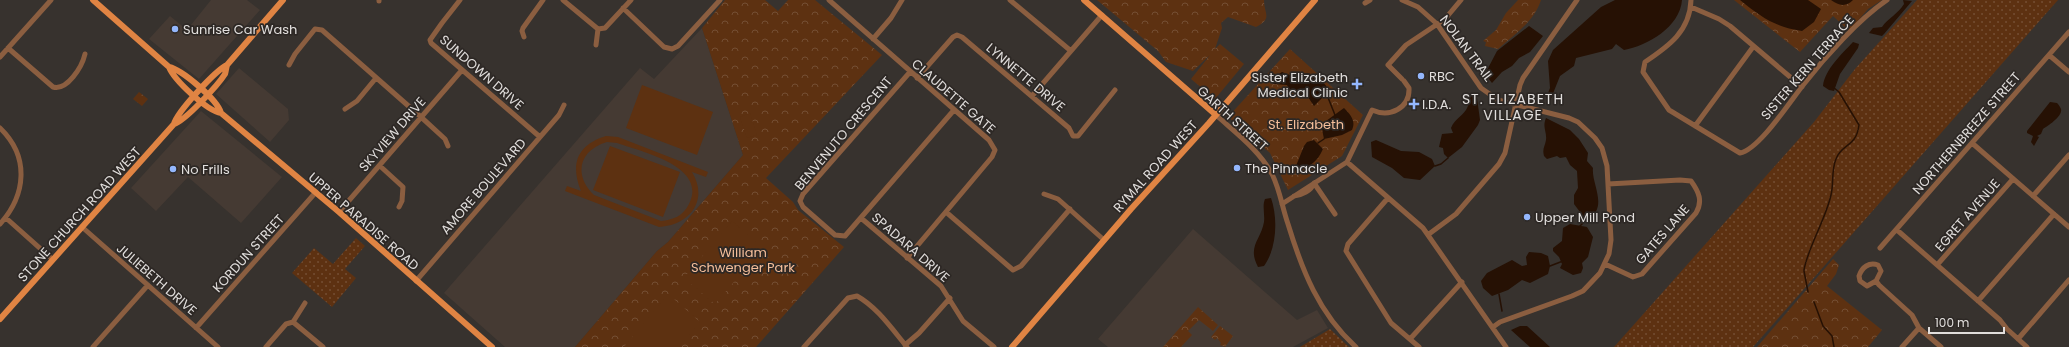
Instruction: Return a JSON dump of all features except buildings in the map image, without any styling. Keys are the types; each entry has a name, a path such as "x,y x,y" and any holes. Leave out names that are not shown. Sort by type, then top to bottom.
{"main road":[{"name":"UPPER PARADISE ROAD","path":"93,0 169,67 172,75 195,96 214,112 221,113 316,192 492,347"},
{"name":"STONE CHURCH ROAD WEST","path":"0,319 174,124 176,117 221,68 227,65 283,0"},
{"name":"GARTH STREET","path":"1084,0 1216,115"},
{"name":"RYMAL ROAD WEST","path":"1012,347 1315,0"},
{"name":"STONE CHURCH ROAD WEST","path":"174,124 181,122 201,101 226,73 227,65"},
{"name":"UPPER PARADISE ROAD","path":"169,67 176,68 207,94 219,106 221,113"}],"street":[{"path":"0,57 51,0"},
{"name":"SUNDOWN DRIVE","path":"460,0 430,40 432,45 540,137"},
{"path":"524,37 522,31 523,28 543,0"},
{"path":"562,0 598,30"},
{"path":"598,30 605,28 631,0"},
{"path":"624,8 664,47 670,49 678,46 720,0"},
{"name":"CLAUDETTE GATE","path":"829,0 989,140 995,150 992,157 907,258"},
{"path":"873,39 891,18 902,0"},
{"path":"1010,0 1071,51"},
{"name":"NOLAN TRAIL","path":"1402,0 1418,7 1437,24 1481,88 1498,100 1569,118 1586,128 1602,148 1607,166 1611,240 1609,254 1605,264"},
{"path":"1282,204 1294,196 1301,196 1312,188 1314,183 1347,162 1372,110 1381,114 1395,112 1408,98 1409,88 1388,65 1406,44 1445,19 1461,0"},
{"path":"1429,234 1456,214 1499,164 1510,141 1520,85 1523,78 1577,0"},
{"path":"1691,0 1689,17 1679,35 1668,46 1645,62 1643,67 1646,78 1664,105 1675,115 1695,126 1752,47"},
{"name":"SISTER KERN TERRACE","path":"1695,126 1735,151 1740,153 1747,151 1757,143 1802,87 1868,15 1887,0"},
{"path":"1691,7 1719,19 1730,26 1752,47 1802,87"},
{"path":"1032,96 1102,15"},
{"path":"289,65 295,54 318,28 421,116 445,139 448,146"},
{"path":"596,45 598,30"},
{"name":"NORTHERNBREEZE STREET","path":"1880,248 2069,32"},
{"name":"LYNNETTE DRIVE","path":"917,78 953,37 957,35 962,37 1069,128 1073,136 1078,136 1115,90"},
{"path":"8,48 53,87 58,88 64,86 78,71 85,54"},
{"path":"2049,55 2069,72"},
{"name":"SKYVIEW DRIVE","path":"339,212 462,70"},
{"name":"BENVENUTO CRESCENT","path":"910,72 803,194 800,201 803,207 840,237 845,236 954,110"},
{"path":"346,109 357,101 376,78"},
{"name":"AMORE BOULEVARD","path":"416,281 561,113 564,105"},
{"name":"GARTH STREET","path":"1216,115 1262,159 1273,176 1297,251 1315,294 1337,328 1356,347"},
{"path":"0,128 12,142 18,155 21,171 18,195 6,218 0,224"},
{"path":"1972,143 2069,227"},
{"path":"2033,196 2069,155"},
{"path":"1347,162 1424,228 1506,347"},
{"path":"380,166 404,187 402,201 399,207"},
{"name":"EGRET AVENUE","path":"1937,266 2013,179"},
{"name":"GATES LANE","path":"1605,264 1633,277 1642,274 1696,213 1699,208 1700,196 1691,181 1680,180 1608,184"},
{"path":"1314,183 1336,214"},
{"name":"KORDUN STREET","path":"196,328 316,192"},
{"path":"1044,194 1058,199 1104,240"},
{"path":"1388,198 1348,244 1346,251 1391,323 1420,347"},
{"path":"946,212 1013,270 1021,266 1070,209"},
{"path":"1978,301 2054,214"},
{"path":"6,218 52,259"},
{"name":"SPADARA DRIVE","path":"861,218 941,286 950,298 963,321 994,347"},
{"name":"JULIEBETH DRIVE","path":"82,227 218,347"},
{"path":"1896,230 2000,320 2007,330 2027,347"},
{"path":"1872,263 1879,266 1881,271 1876,281 1868,286 1860,282 1860,272 1866,265 1872,263"},
{"path":"1493,327 1500,322 1583,291 1605,264"},
{"path":"2018,339 2069,280"},
{"path":"1876,281 1912,315 1918,328 1941,347"},
{"path":"1410,339 1462,282"},
{"path":"93,347 148,286"},
{"path":"804,347 848,298 857,296 863,300 894,330 906,346 950,298"},
{"path":"266,347 286,324 293,322 305,303"},
{"path":"293,322 323,347"},
{"path":"1902,347 1918,328"}],"shaded area":[{"path":"211,0 247,0 260,10 199,79 149,39 170,16 187,30"},
{"path":"1615,0 1682,0 1680,10 1669,27 1652,40 1624,50 1616,44 1612,49 1576,58 1574,66 1560,76 1550,101 1546,98 1550,88 1548,61 1553,50 1601,7"},
{"path":"1740,0 1808,0 1821,9 1814,22 1802,31 1776,24"},
{"path":"1831,0 1853,0 1848,4 1842,5"},
{"path":"1903,0 1912,1 1882,36 1869,33 1873,28 1882,27 1902,7 1904,4"},
{"path":"1529,26 1543,36 1530,52 1519,58 1512,66 1502,72 1492,83 1485,74 1497,51"},
{"path":"702,28 743,155 668,242 657,251 575,347 505,347 444,293 640,68 654,79"},
{"path":"1853,42 1859,44 1858,48 1840,74 1834,91 1829,90 1823,86 1824,80 1830,68"},
{"path":"239,68 288,109 289,120 270,142 216,94"},
{"path":"1282,72 1295,77 1305,73 1310,74 1323,83 1329,91 1314,106 1308,97 1291,92 1287,85 1273,84 1269,75 1276,76"},
{"path":"1471,93 1477,98 1480,120 1462,147 1448,158 1444,154 1443,148 1439,147 1442,134 1453,133 1451,128 1468,106 1465,99"},
{"path":"2050,102 2057,103 2059,105 2061,109 2060,115 2043,129 2041,134 2037,136 2039,137 2034,146 2031,142 2033,136 2027,133 2027,131"},
{"path":"1344,108 1352,118 1352,130 1342,135 1324,139 1322,129 1326,121"},
{"path":"201,111 282,177 241,223 188,177 156,211 131,188"},
{"path":"1546,118 1570,130 1579,139 1588,153 1587,161 1593,168 1598,203 1597,209 1593,215 1586,220 1574,204 1574,195 1578,188 1577,171 1570,165 1566,157 1560,158 1557,156 1547,159 1543,154 1546,140 1544,124"},
{"path":"1314,140 1323,149 1321,154 1312,164 1294,171 1304,146 1307,142"},
{"path":"1376,140 1401,151 1419,152 1432,159 1435,166 1420,180 1404,178 1392,168 1372,157 1371,142"},
{"path":"1271,198 1275,215 1274,242 1272,251 1264,266 1258,267 1255,260 1254,248 1264,222 1265,199"},
{"path":"1570,224 1587,227 1593,237 1588,257 1582,263 1583,268 1581,273 1573,275 1560,268 1562,264 1559,257 1553,251 1553,248 1562,241 1563,228"},
{"path":"1193,229 1297,320 1317,310 1328,328 1293,347 1108,347 1098,339"},
{"path":"1529,252 1541,253 1548,256 1550,266 1548,274 1530,283 1522,280 1508,290 1492,296 1483,288 1481,281 1487,273 1512,260 1522,266 1527,265 1526,257"},
{"path":"1520,326 1527,326 1550,347 1530,347 1511,330"}],"green space":[{"name":"William Schwenger Park","path":"725,0 765,0 778,11 788,0 815,0 882,55 766,178 793,202 798,210 844,247 756,347 575,347 657,251 668,242 743,155 702,28"},
{"path":"1097,0 1264,0 1266,18 1256,27 1228,17 1221,23 1222,28 1215,49 1220,44 1244,64 1215,99 1191,79 1210,55 1193,71 1166,62 1158,51"},
{"path":"1518,0 1541,0 1534,15 1529,21 1498,49 1485,46 1486,42 1483,41 1496,30 1506,13"},
{"path":"1734,0 1882,0 1868,9 1849,31 1833,16 1800,52"},
{"path":"1917,0 2058,0 1753,347 1614,347 1814,122 1855,69"},
{"name":"St. Elizabeth","path":"1290,49 1363,115 1342,156 1288,190 1270,153 1228,117"},
{"path":"642,85 713,112 697,155 626,128"},
{"path":"139,92 148,99 142,106 133,99"},
{"path":"750,113 757,135 747,138 740,117"},
{"path":"606,136 618,137 708,172 706,177 692,172 697,182 698,192 694,209 680,222 659,227 565,191 567,186 581,191 576,172 578,157 582,150 596,140","holes":["607,142 617,143 656,156 681,170 689,180 692,191 689,204 684,212 670,220 661,221 594,195 587,187 583,179 582,164 585,157 590,151"]},
{"path":"610,146 680,172 663,217 593,190"},
{"path":"732,221 763,248 715,304 684,278"},
{"path":"356,238 365,246 345,269 356,278 332,307 292,273 314,248 333,264"},
{"path":"1833,259 1839,265 1836,274 1827,286 1882,330 1868,347 1757,347"},
{"path":"668,294 700,322 679,347 624,347"},
{"path":"1198,307 1218,325 1213,331 1199,320 1188,331 1192,335 1181,347 1163,347"},
{"path":"1220,326 1233,336 1225,347 1220,345 1221,343 1217,338 1215,340 1211,337"},
{"path":"1330,329 1349,347 1300,347"}],"waterway":[{"path":"1804,270 1809,252 1828,205 1832,190 1836,159 1842,150 1855,138 1859,125 1839,92 1833,87"},
{"path":"1327,95 1335,115"},
{"path":"1318,143 1324,139"},
{"path":"1435,166 1441,164 1448,158"},
{"path":"1579,227 1586,220"},
{"path":"1550,266 1563,261"},
{"path":"1804,271 1808,292"},
{"path":"1499,294 1502,311"},
{"path":"1814,302 1823,326 1832,336 1834,347"}],"place":[{"name":"Sunrise Car Wash","path":"175,29"},
{"name":"RBC","path":"1421,76"},
{"name":"Sister Elizabeth Medical Clinic","path":"1357,84"},
{"name":"I.D.A.","path":"1414,104"},
{"name":"The Pinnacle","path":"1237,168"},
{"name":"No Frills","path":"173,169"},
{"name":"Upper Mill Pond","path":"1527,217"}],"district":[{"name":"ST. ELIZABETH VILLAGE","path":"1513,108"}]}
